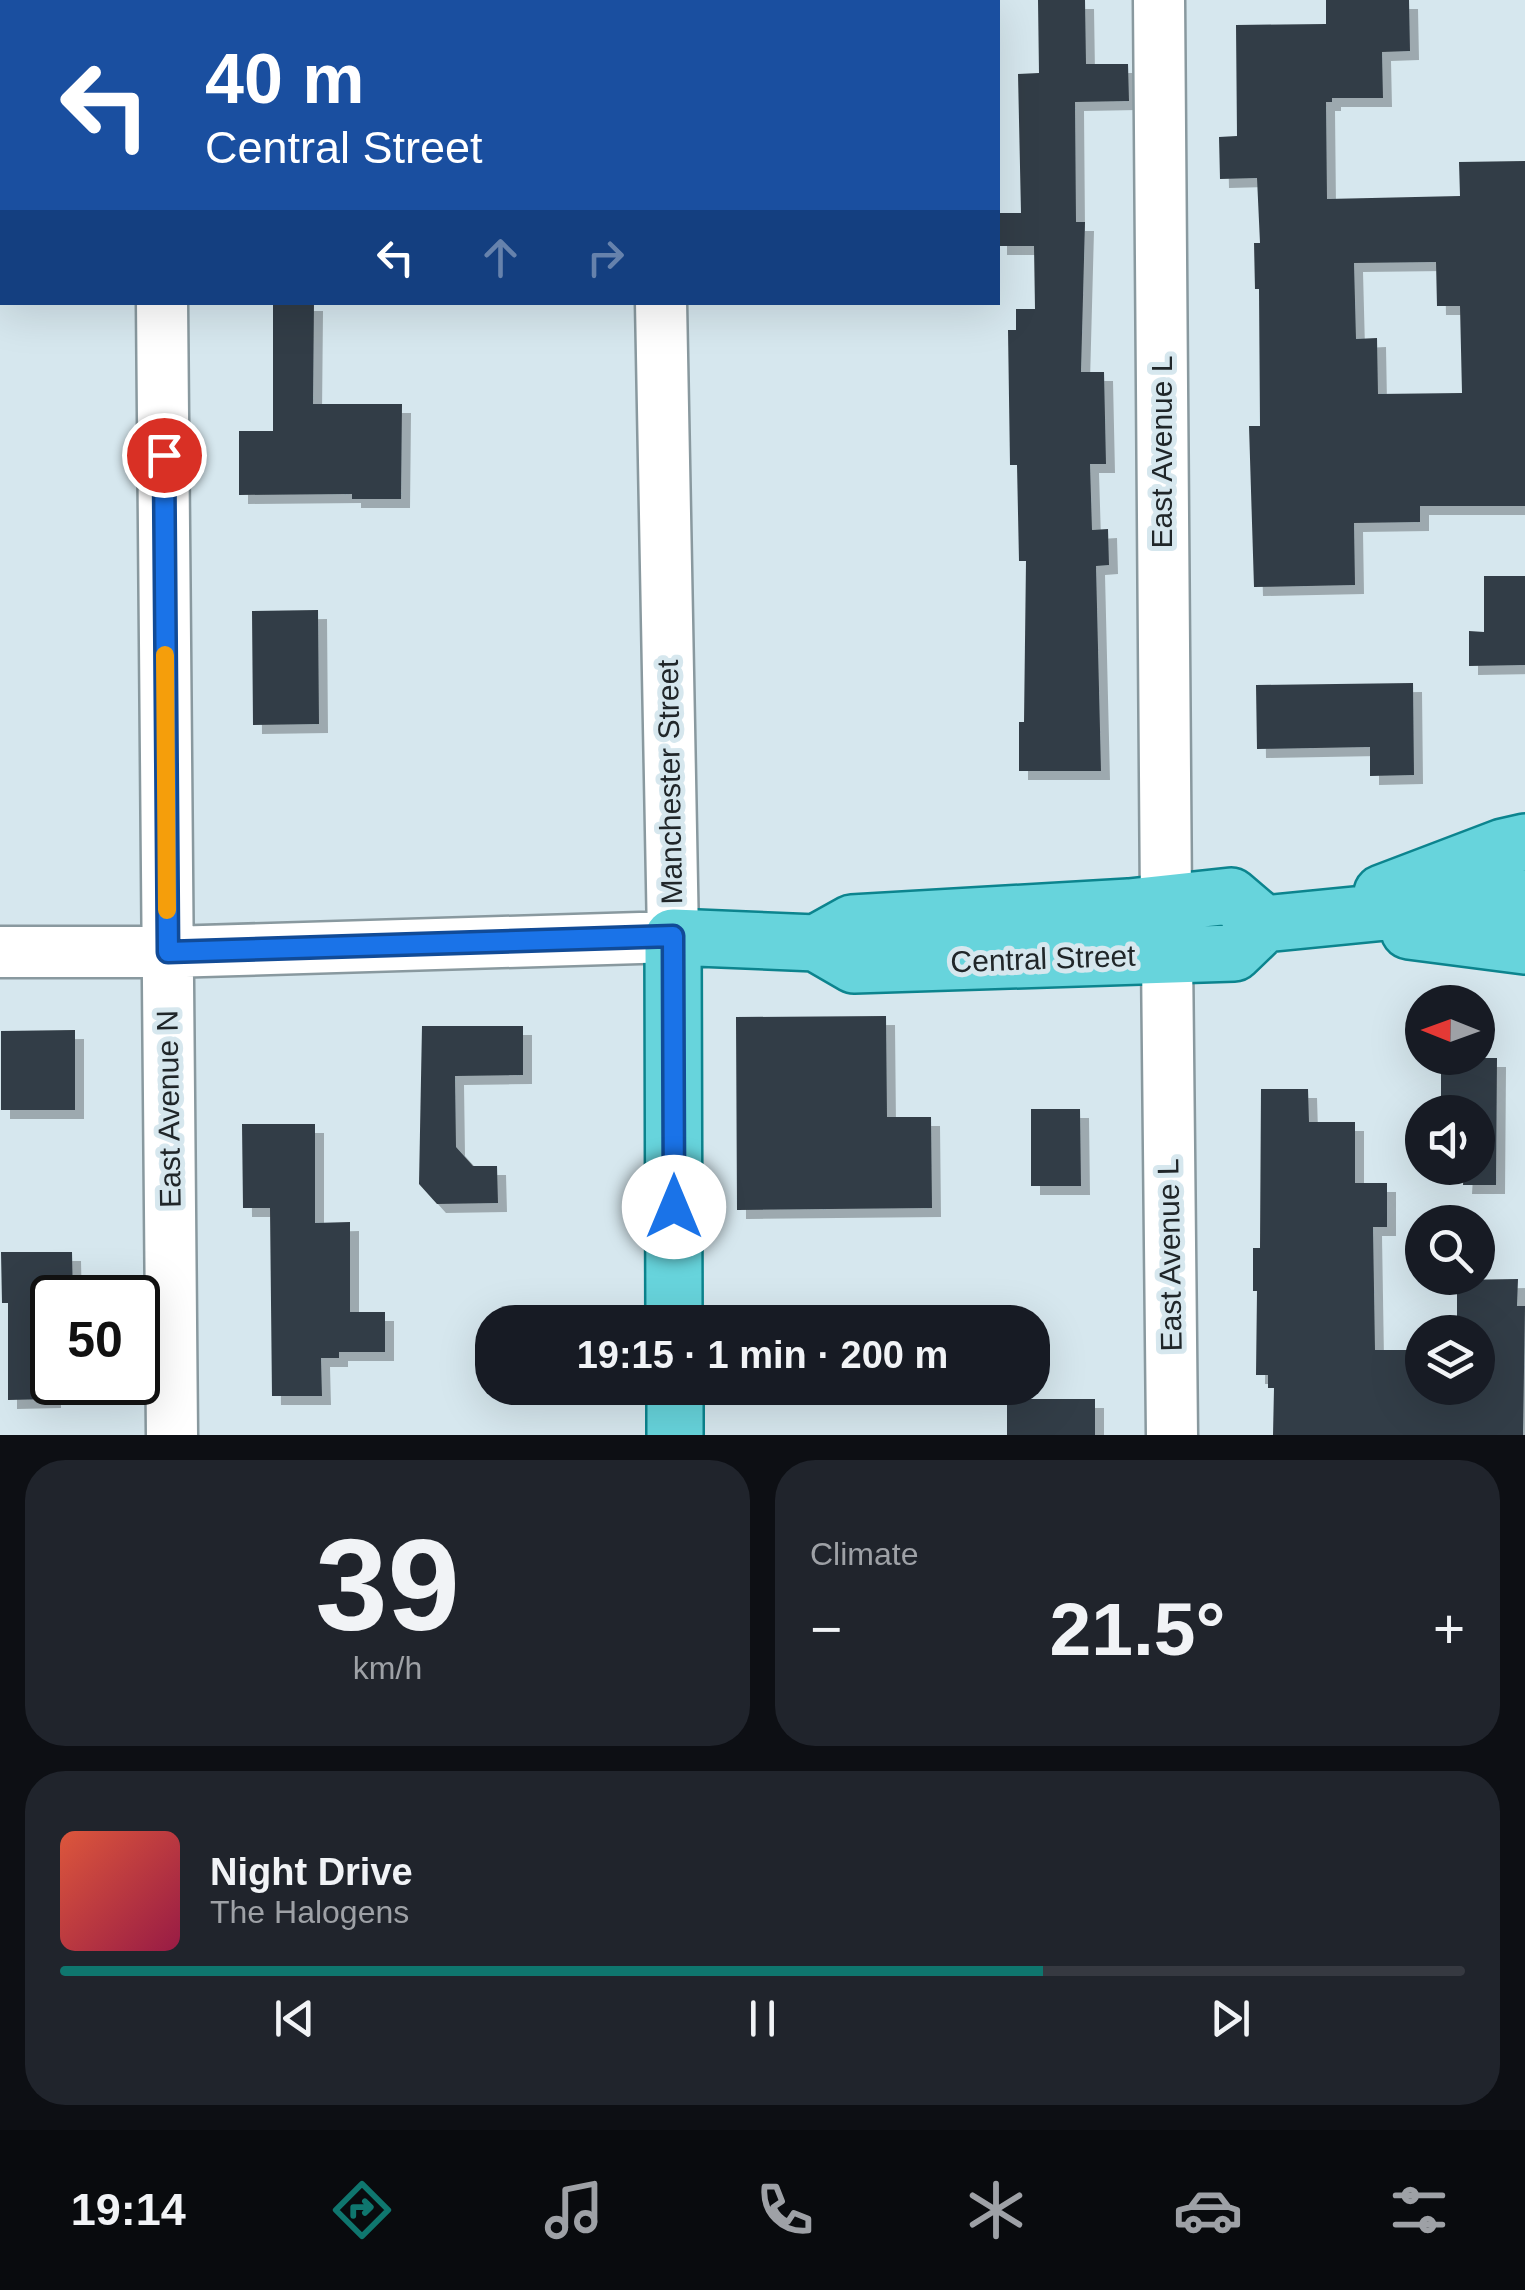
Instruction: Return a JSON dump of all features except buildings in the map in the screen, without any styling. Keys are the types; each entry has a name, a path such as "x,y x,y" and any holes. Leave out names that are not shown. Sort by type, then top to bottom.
{"main road":[{"path":"1288,921 1525,842"},
{"name":"Central Street","path":"673,936 816,943 854,965 1166,929 1232,896 1288,921"},
{"path":"1288,921 1525,898"},
{"path":"1288,921 1525,946"},
{"name":"Manchester Street","path":"673,936 674,1305"},
{"path":"674,1405 675,1435"}],"street":[{"name":"East Avenue L","path":"1159,0 1172,1435"},
{"name":"East Avenue N","path":"162,305 172,1435"},
{"name":"Manchester Street","path":"661,305 673,936"},
{"name":"Central Street","path":"0,952 168,952 673,936"}],"slow traffic":[{"path":"165,655 167,910"}],"route":[{"path":"164,455 168,952 673,936 674,1207"}]}
